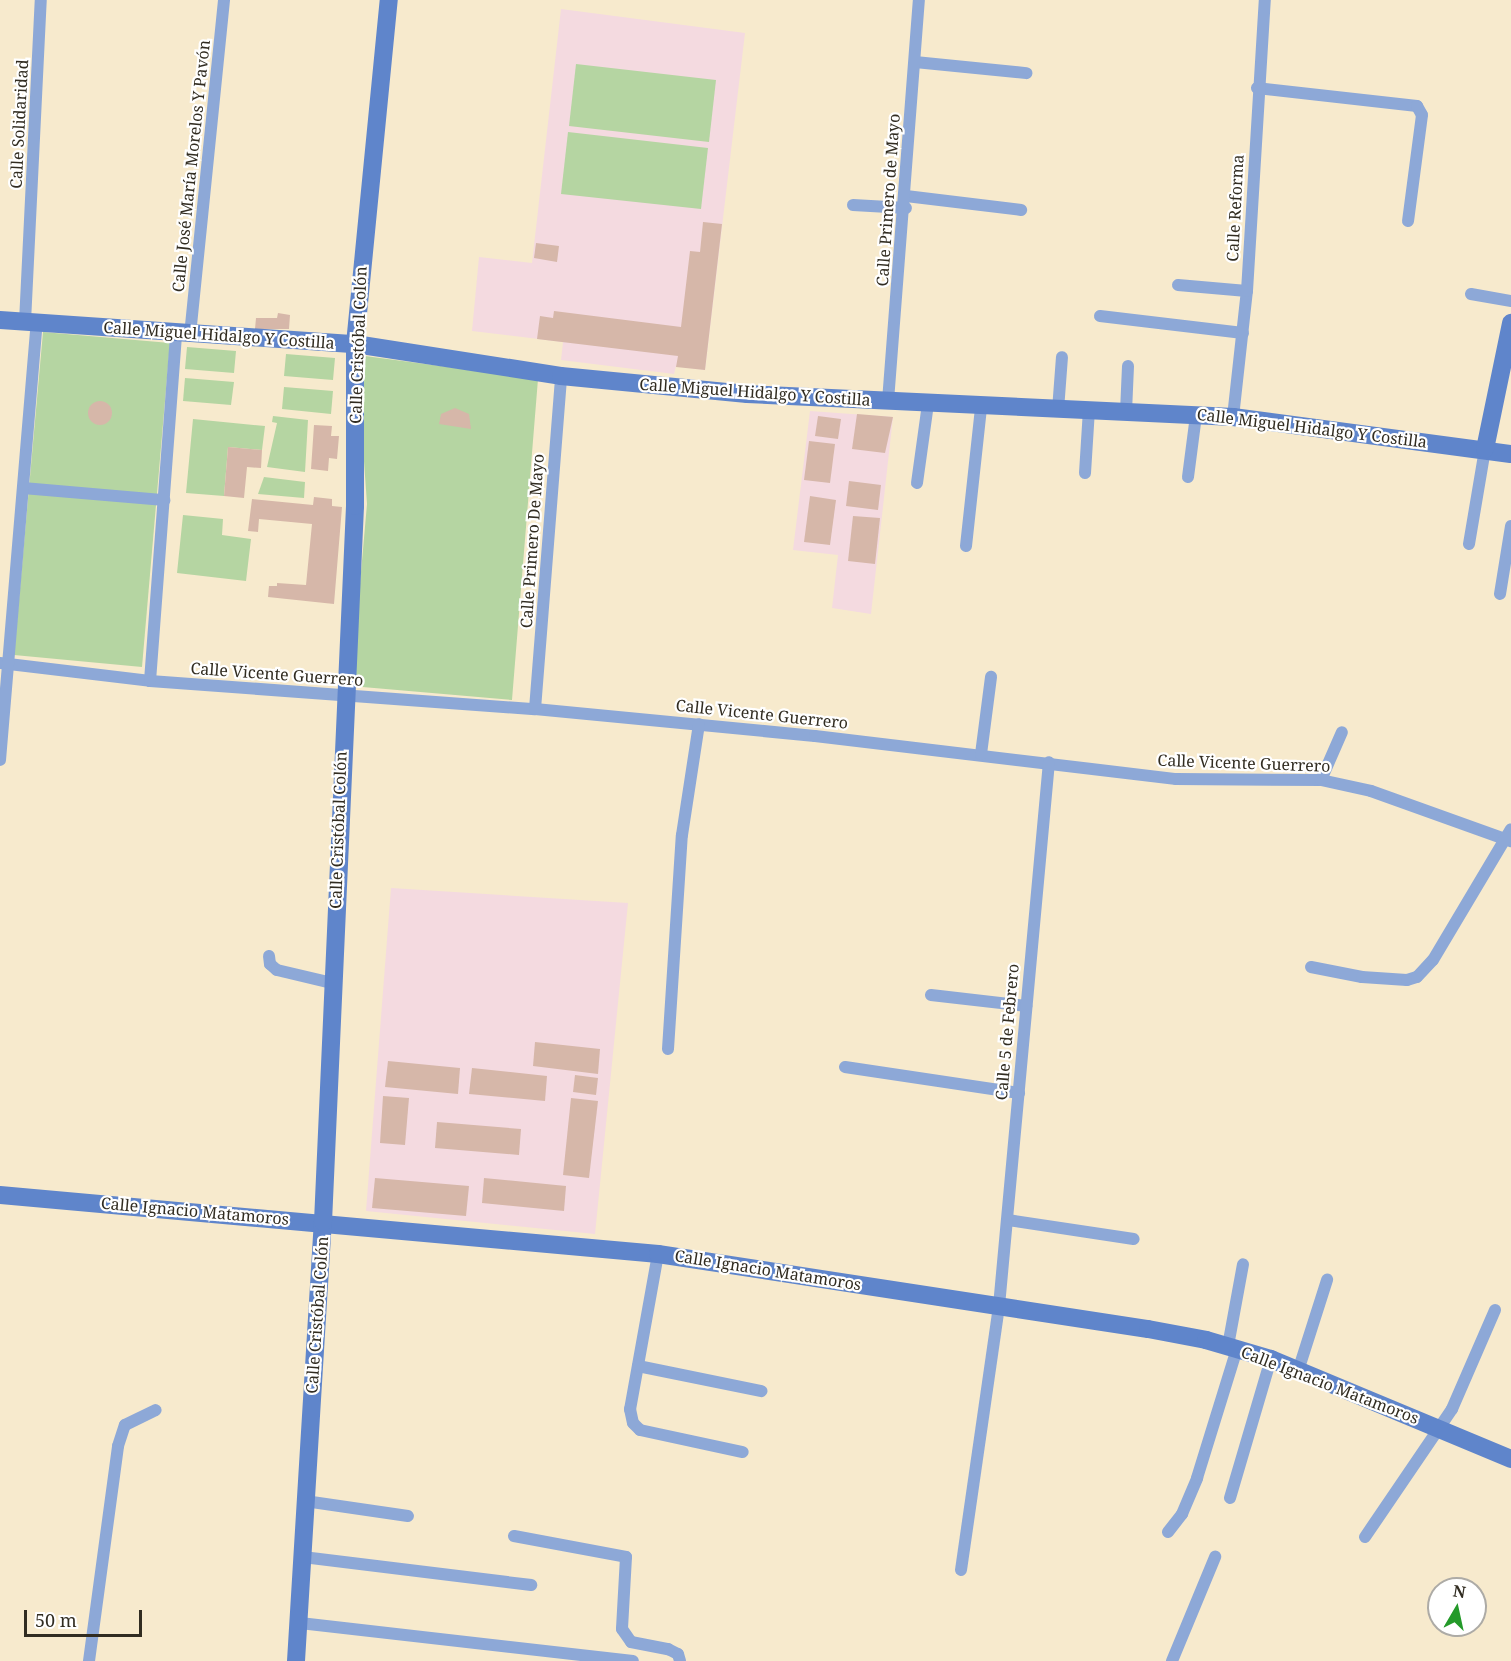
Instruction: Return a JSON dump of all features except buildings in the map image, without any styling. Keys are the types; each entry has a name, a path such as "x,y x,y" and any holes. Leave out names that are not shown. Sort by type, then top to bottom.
{"main road":[{"name":"Calle Cristóbal Colón","path":"296,1661 323,1222 344,696 355,506 355,344 389,0"},
{"name":"Calle Miguel Hidalgo Y Costilla","path":"0,320 183,335 355,344 561,376 747,394 981,407 1233,417 1511,454"},
{"path":"1485,449 1511,323"},
{"name":"Calle Ignacio Matamoros","path":"0,1195 323,1222 658,1254 1179,1334 1271,1359 1511,1459"}],"street":[{"name":"Calle Solidaridad","path":"0,760 3,663 22,488 31,322 41,0"},
{"name":"Calle José María Morelos Y Pavón","path":"150,681 164,500 224,0"},
{"name":"Calle Primero de Mayo","path":"888,401 906,202 919,0"},
{"name":"Calle Reforma","path":"1233,417 1247,291 1257,88 1265,0"},
{"path":"915,62 1026,74"},
{"path":"1257,88 1417,106 1422,115 1408,222"},
{"path":"853,205 906,202 1021,210"},
{"path":"1178,285 1247,291"},
{"path":"1471,294 1511,301"},
{"path":"1100,316 1243,333"},
{"path":"1058,410 1062,357"},
{"path":"1126,412 1128,366"},
{"name":"Calle Primero De Mayo","path":"535,709 561,376"},
{"path":"917,483 928,404"},
{"path":"966,546 981,407"},
{"path":"1084,473 1089,410"},
{"path":"1188,477 1196,415"},
{"path":"1469,544 1485,449"},
{"path":"22,488 164,500"},
{"path":"1500,594 1511,526"},
{"name":"Calle Vicente Guerrero","path":"3,663 150,681 535,709 699,724 981,754 1176,778 1321,780 1371,791 1509,836"},
{"path":"981,754 991,676"},
{"path":"668,1048 682,835 699,724"},
{"path":"1321,780 1342,732"},
{"name":"Calle 5 de Febrero","path":"961,1570 999,1306 1049,762"},
{"path":"1311,967 1362,977 1407,980 1417,977 1433,960 1509,836"},
{"path":"269,956 270,964 277,970 332,983"},
{"path":"931,995 1026,1006"},
{"path":"845,1067 1019,1093"},
{"path":"1008,1220 1134,1239"},
{"path":"658,1254 630,1409 640,1430 743,1452"},
{"path":"1168,1532 1182,1514 1197,1478 1232,1347 1243,1264"},
{"path":"1298,1371 1327,1280"},
{"path":"1365,1537 1440,1429 1463,1389 1495,1310"},
{"path":"1230,1498 1271,1359"},
{"path":"638,1366 761,1391"},
{"path":"89,1661 118,1446 125,1425 156,1410"},
{"path":"305,1501 408,1516"},
{"path":"514,1536 626,1557 622,1629 631,1642 668,1649 678,1654 680,1661"},
{"path":"303,1557 531,1584"},
{"path":"1172,1661 1215,1557"},
{"path":"300,1623 633,1661"}],"shaded area":[{"path":"561,9 745,33 705,370 676,366 674,374 561,360 563,342 472,331 479,257 532,263"},
{"path":"810,411 893,417 871,614 832,608 838,555 793,550"},
{"path":"391,888 628,903 595,1234 366,1211"}],"green space":[{"path":"576,64 716,80 709,142 569,126"},
{"path":"568,132 708,148 701,209 561,194"},
{"path":"43,332 170,343 142,667 14,655"},
{"path":"187,347 236,351 234,373 185,369"},
{"path":"286,354 335,358 333,380 284,376"},
{"path":"365,356 538,379 512,700 351,686 367,504 361,419"},
{"path":"185,378 234,382 231,405 183,401"},
{"path":"284,387 333,391 331,414 282,409"},
{"path":"273,416 308,420 305,472 267,467 277,423 272,422"},
{"path":"193,419 265,426 262,450 228,447 224,496 186,493"},
{"path":"264,477 305,482 304,498 258,494"},
{"path":"183,515 223,519 222,535 251,539 246,581 177,573"}]}
